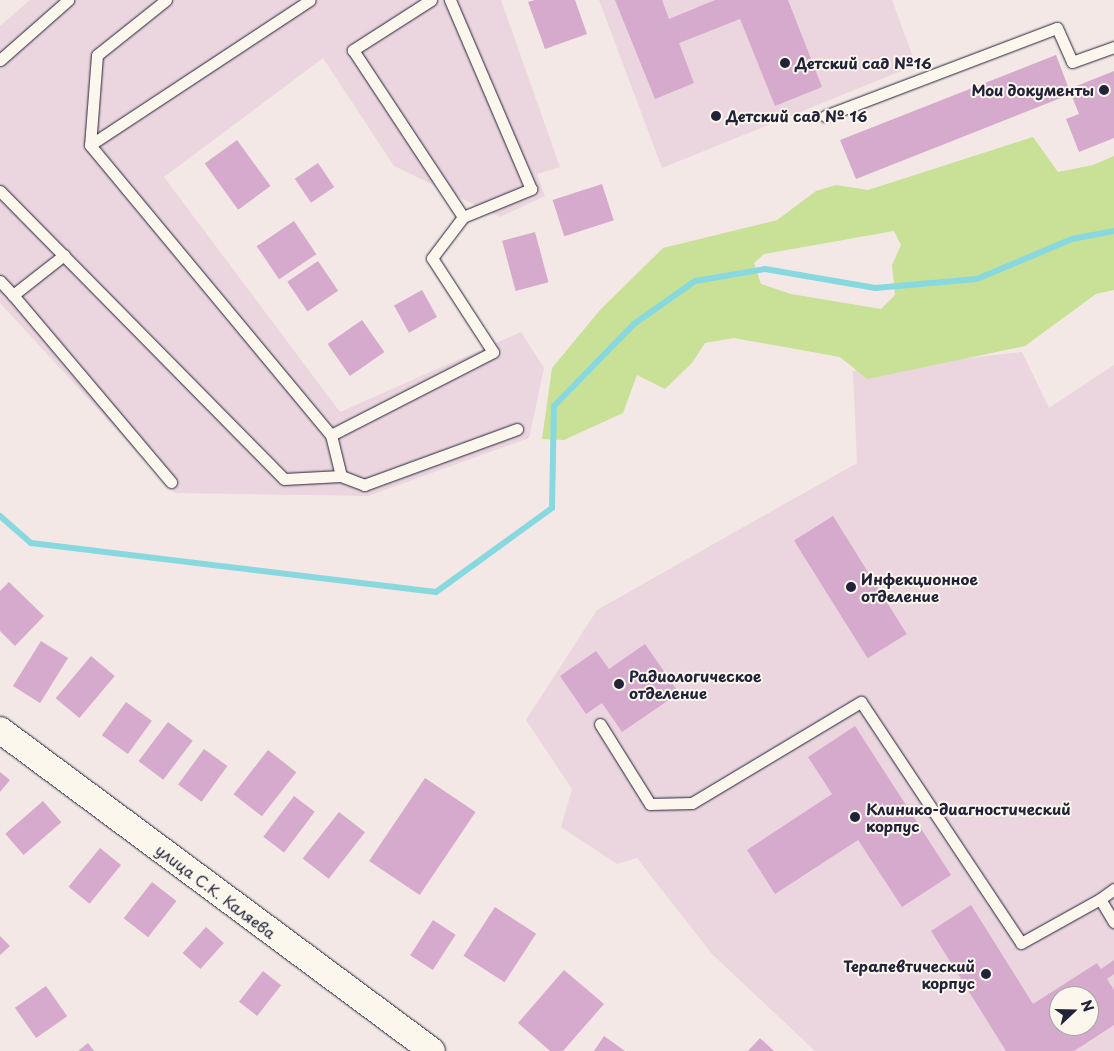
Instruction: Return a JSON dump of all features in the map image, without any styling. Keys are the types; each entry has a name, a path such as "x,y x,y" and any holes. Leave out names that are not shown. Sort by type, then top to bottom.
{"street":[{"name":"улица С.К. Каляева","path":"0,730 432,1051"}],"lane":[{"path":"0,60 68,0"},
{"path":"166,0 97,55 90,145 331,435 341,476"},
{"path":"90,145 310,0"},
{"path":"430,0 354,50 464,217"},
{"path":"331,435 493,352 432,258 464,217 531,189 450,0"},
{"path":"825,116 1057,28 1072,62 1114,47"},
{"path":"0,191 284,479 341,476 364,485 517,429"},
{"path":"13,295 64,255"},
{"path":"0,281 171,482"},
{"path":"600,724 650,804 692,803 861,702 1021,943 1100,899 1114,889"},
{"path":"1100,899 1114,922"}],"shaded area":[{"path":"30,0 501,0 560,167 537,174 545,196 500,217 394,166 323,58 164,177 340,412 521,332 544,368 529,438 368,496 175,493 0,303 0,26"},
{"name":"Детский сад № 16","path":"599,0 892,0 916,65 662,168"},
{"path":"1022,352 1049,408 1114,365 1114,1051 815,1051 712,954 637,858 617,864 561,827 572,789 526,720 597,610 857,463 853,371"}],"green space":[{"path":"1033,137 1058,172 1093,165 1114,156 1114,290 1096,294 1025,346 867,379 840,357 734,338 705,343 692,363 665,389 637,375 623,413 564,440 542,439 552,368 600,310 663,248 777,220 816,191 836,185 868,190","holes":["894,231 901,245 892,265 895,295 881,309 791,294 761,284 754,263 764,254"]}],"building":[{"path":"535,0 575,0 587,34 545,49 528,2"},
{"name":"Детский сад №16","path":"615,0 662,0 669,19 715,0 788,0 822,87 775,106 740,19 679,43 694,83 655,99"},
{"path":"1056,55 1069,89 1114,71 1114,138 1079,152 1066,119 1079,114 1071,94 856,179 840,140"},
{"path":"237,140 271,186 238,210 205,164"},
{"path":"318,163 334,187 311,203 295,179"},
{"path":"602,184 614,220 564,236 553,200"},
{"path":"294,221 316,254 279,279 257,246"},
{"path":"535,232 548,282 516,291 502,241"},
{"path":"318,261 338,291 307,312 287,282"},
{"path":"422,290 437,317 409,333 394,306"},
{"path":"362,320 384,352 350,376 328,344"},
{"name":"Инфекционное отделение","path":"833,516 907,634 868,658 794,540"},
{"path":"9,582 44,616 15,646 0,631 0,591"},
{"path":"41,641 68,658 40,703 13,686"},
{"name":"Радиологическое отделение","path":"645,644 679,693 622,732 602,703 586,714 560,676 596,651 609,669"},
{"path":"91,656 115,676 79,718 56,698"},
{"path":"126,702 152,721 128,754 102,735"},
{"path":"168,722 193,741 163,780 139,761"},
{"name":"Клинико-диагностический корпус","path":"855,726 951,875 902,907 858,840 775,894 747,850 832,794 808,757"},
{"path":"204,749 227,766 202,802 178,785"},
{"path":"268,750 296,772 262,816 234,794"},
{"path":"0,772 10,780 0,792"},
{"path":"425,778 476,812 420,895 369,861"},
{"path":"294,796 315,812 284,852 263,837"},
{"path":"43,801 61,822 24,855 5,834"},
{"path":"339,812 365,832 329,879 303,858"},
{"path":"100,848 121,865 90,904 69,887"},
{"path":"152,882 176,901 148,937 124,918"},
{"name":"Терапевтический корпус","path":"971,905 1033,1004 1049,994 1049,1036 1097,1036 1074,1051 1006,1051 931,931"},
{"path":"495,907 536,934 505,982 463,956"},
{"path":"433,920 456,935 433,970 410,955"},
{"path":"206,927 224,943 200,969 183,953"},
{"path":"0,936 10,946 0,955"},
{"name":"Терапевтический корпус","path":"1114,960 1114,974 1107,979 1114,990 1114,1025 1099,1035 1099,986 1061,986 1097,963 1101,969"},
{"path":"564,970 604,1004 563,1051 550,1051 518,1023"},
{"path":"263,971 281,985 257,1016 239,1002"},
{"path":"46,986 67,1016 36,1038 15,1008"},
{"path":"604,1036 625,1051 594,1051"},
{"path":"760,1038 774,1051 748,1051"},
{"path":"88,1043 94,1051 78,1051"}],"waterway":[{"path":"0,516 31,543 436,592 552,508 554,406 634,324 695,281 765,269 875,288 977,279 1072,239 1114,231"}],"place":[{"name":"Детский сад №16","path":"785,63"},
{"name":"Мои документы","path":"1104,90"},
{"name":"Детский сад № 16","path":"716,116"},
{"name":"Инфекционное отделение","path":"851,587"},
{"name":"Радиологическое отделение","path":"619,684"},
{"name":"Клинико-диагностический корпус","path":"855,817"},
{"name":"Терапевтический корпус","path":"986,974"}]}
